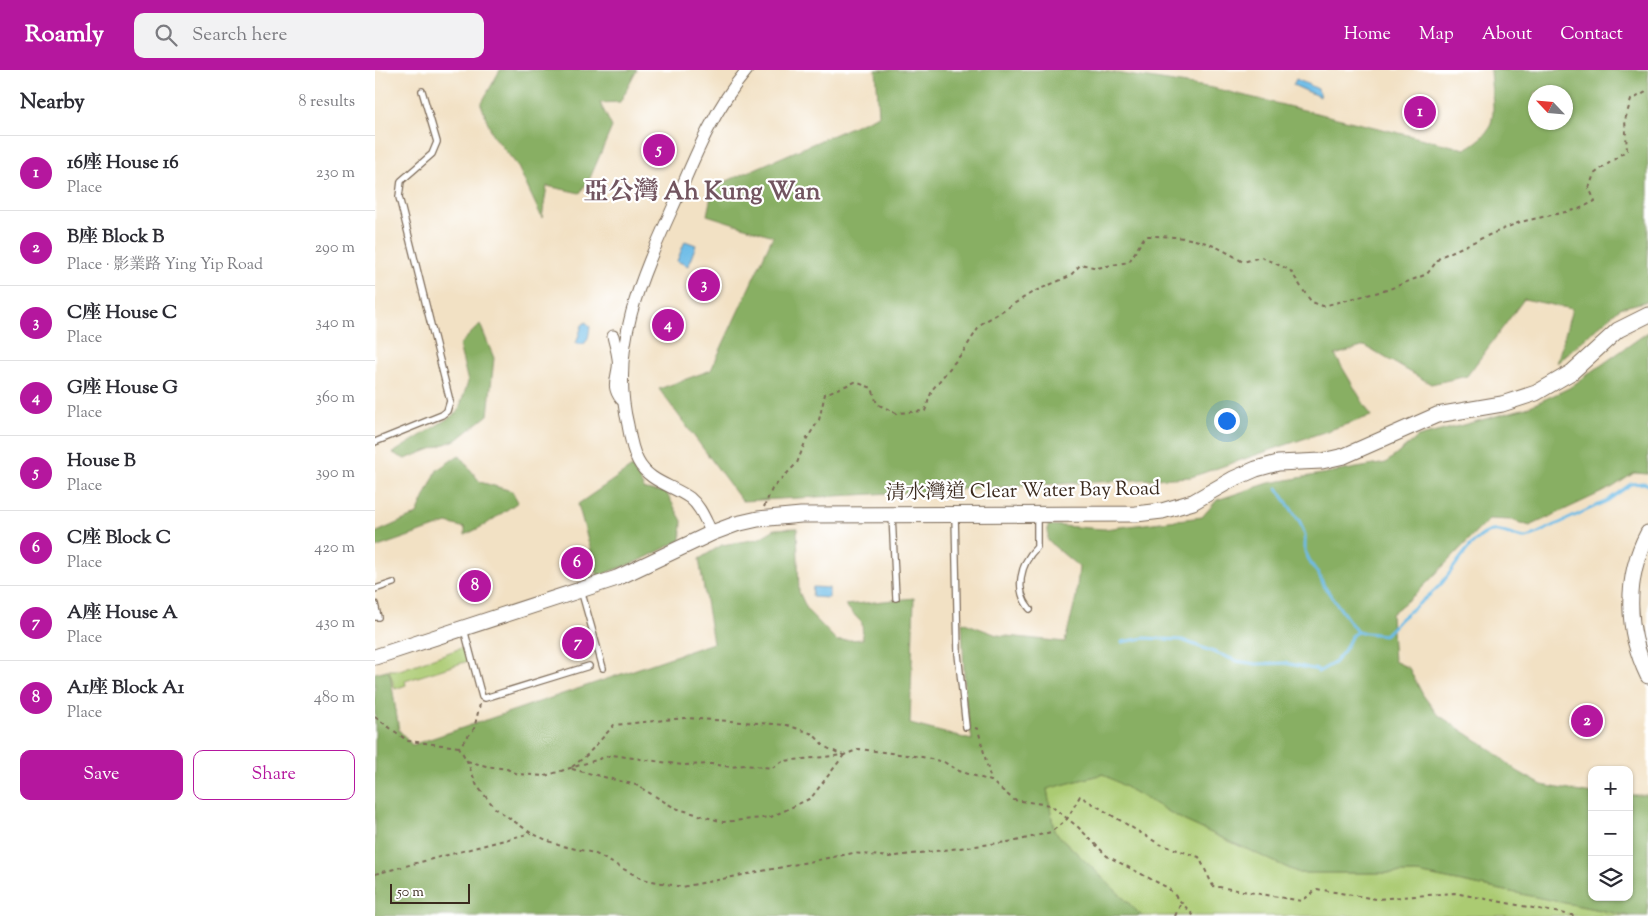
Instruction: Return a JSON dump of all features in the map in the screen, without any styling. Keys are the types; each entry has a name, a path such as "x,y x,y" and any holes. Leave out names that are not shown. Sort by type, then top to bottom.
{"main road":[{"name":"清水灣道 Clear Water Bay Road","path":"375,657 632,572 712,533 736,524 769,517 1135,514 1173,508 1201,498 1233,478 1256,469 1278,463 1321,461 1344,456 1437,415 1502,404 1526,397 1564,378 1607,338 1626,325 1648,315"},
{"path":"1648,533 1633,573 1630,611 1636,648 1648,676"}],"street":[{"path":"712,533 695,503 683,494 653,478 641,466 632,444 623,402 622,372 630,314 639,287 711,121 725,96 747,70"},
{"path":"613,336 618,368 614,381 615,391 623,402"}],"lane":[{"path":"375,442 442,415 447,411 450,401 399,197 401,181 432,154 437,142 422,91"},
{"path":"1030,609 1023,600 1020,580 1028,556 1037,547 1037,514"},
{"path":"892,515 896,598"},
{"path":"955,515 958,654 966,727"},
{"path":"375,589 393,584"},
{"path":"581,590 603,668"},
{"path":"375,604 378,617 375,618"},
{"path":"464,629 482,697 489,698 589,666"}],"path":[{"path":"763,510 772,490 797,463 806,440 819,420 825,394 855,382 872,388 877,404 897,412 925,411 932,390 963,352 981,324 1033,292 1071,276 1081,264 1097,268 1129,262 1145,236 1186,238 1206,241 1243,262 1261,257 1289,270 1307,296 1313,302 1323,306 1387,290 1427,274 1440,257 1489,235 1520,222 1579,209 1595,201 1589,188 1595,174 1627,150 1625,120 1631,100 1648,91"},
{"path":"459,747 474,729 482,697"},
{"path":"375,717 409,741 459,747"},
{"path":"570,769 587,755 614,725 685,718 787,725 813,734 825,747 844,755"},
{"path":"966,727 978,729 991,782"},
{"path":"459,747 477,786 495,808 531,833 558,846 594,853 643,879 682,886 853,853 889,857 1016,841 1051,832 1067,818 1080,796 1159,844 1199,857 1213,886 1302,901 1317,889 1376,899 1454,893 1576,916"},
{"path":"467,761 507,769 518,774 545,776 611,755 683,765 713,764 731,767 745,765 772,768 783,761 844,755 859,749 922,757 944,762 959,771 991,782 1014,800 1050,805 1067,818 1107,856 1168,888 1194,916"},
{"path":"570,769 636,785 675,808 723,822 771,817 811,798 844,755"},
{"path":"375,874 531,833"},
{"path":"1175,916 1181,903"}],"green space":[{"path":"500,70 637,70 620,102 600,103 612,127 590,178 580,193 547,186 542,218 517,165 492,134 481,104"},
{"path":"876,70 1096,70 1213,88 1465,149 1485,134 1493,116 1490,70 1648,70 1648,301 1620,308 1557,363 1572,309 1524,299 1467,376 1431,384 1365,346 1335,355 1371,416 1191,477 742,501 659,389 711,370 773,236 707,215 713,187 879,115"},
{"path":"480,324 494,358 488,415 458,439 405,459 393,453 458,412 468,382 459,345"},
{"path":"1648,332 1648,474 1634,473 1613,487 1530,526 1511,520 1489,519 1418,592 1391,614 1394,661 1409,668 1423,695 1437,714 1493,751 1517,771 1542,785 1588,793 1588,901 1633,901 1633,795 1648,795 1648,916 1629,916 1418,873 1299,873 1185,821 1103,774 1047,789 1054,831 1142,916 375,916 375,673 387,670 390,674 399,730 412,745 713,643 699,559 722,545 758,539 775,529 797,528 799,592 808,611 837,641 863,639 862,623 845,605 914,598 910,724 972,740 965,698 962,622 997,635 1065,642 1076,597 1079,567 1048,541 1048,525 1104,529 1202,517 1217,500 1269,483 1386,463 1418,437 1526,408 1569,388"},
{"path":"459,455 480,482 512,491 518,502 485,525 465,535 465,528 447,523 375,548 375,533 417,514 437,470"},
{"path":"632,467 645,490 666,492 682,521 681,540 641,560 598,576 578,504"},
{"path":"464,647 468,661 405,681 406,685 395,689 389,670 400,670"},
{"path":"1103,774 1185,821 1299,873 1418,873 1629,916 1142,916 1054,831 1047,789"}],"water":[{"path":"1296,79 1318,89 1320,97 1293,85"},
{"path":"685,241 696,245 688,266 677,261"},
{"path":"586,322 590,327 588,339 584,344 576,344 582,325"},
{"path":"813,587 829,588 829,598 812,597"}],"waterway":[{"path":"1318,672 1334,663 1344,651 1352,635 1357,632 1384,635 1387,633 1401,618 1437,588 1463,554 1482,535 1498,531 1527,538 1607,501 1631,484 1644,483 1648,485"},
{"path":"1277,488 1300,522 1305,535 1305,551 1311,564 1324,586 1357,632"},
{"path":"1122,642 1144,638 1182,640 1237,661 1256,664 1285,663 1318,670"}],"place":[{"name":"16座 House 16","path":"1420,112"},
{"name":"House B","path":"659,150"},
{"name":"C座 House C","path":"704,285"},
{"name":"G座 House G","path":"668,325"},
{"name":"C座 Block C","path":"577,563"},
{"name":"A1座 Block A1","path":"475,586"},
{"name":"A座 House A","path":"578,643"},
{"name":"B座 Block B","path":"1587,721"}],"district":[{"name":"亞公灣 Ah Kung Wan","path":"702,193"}]}
